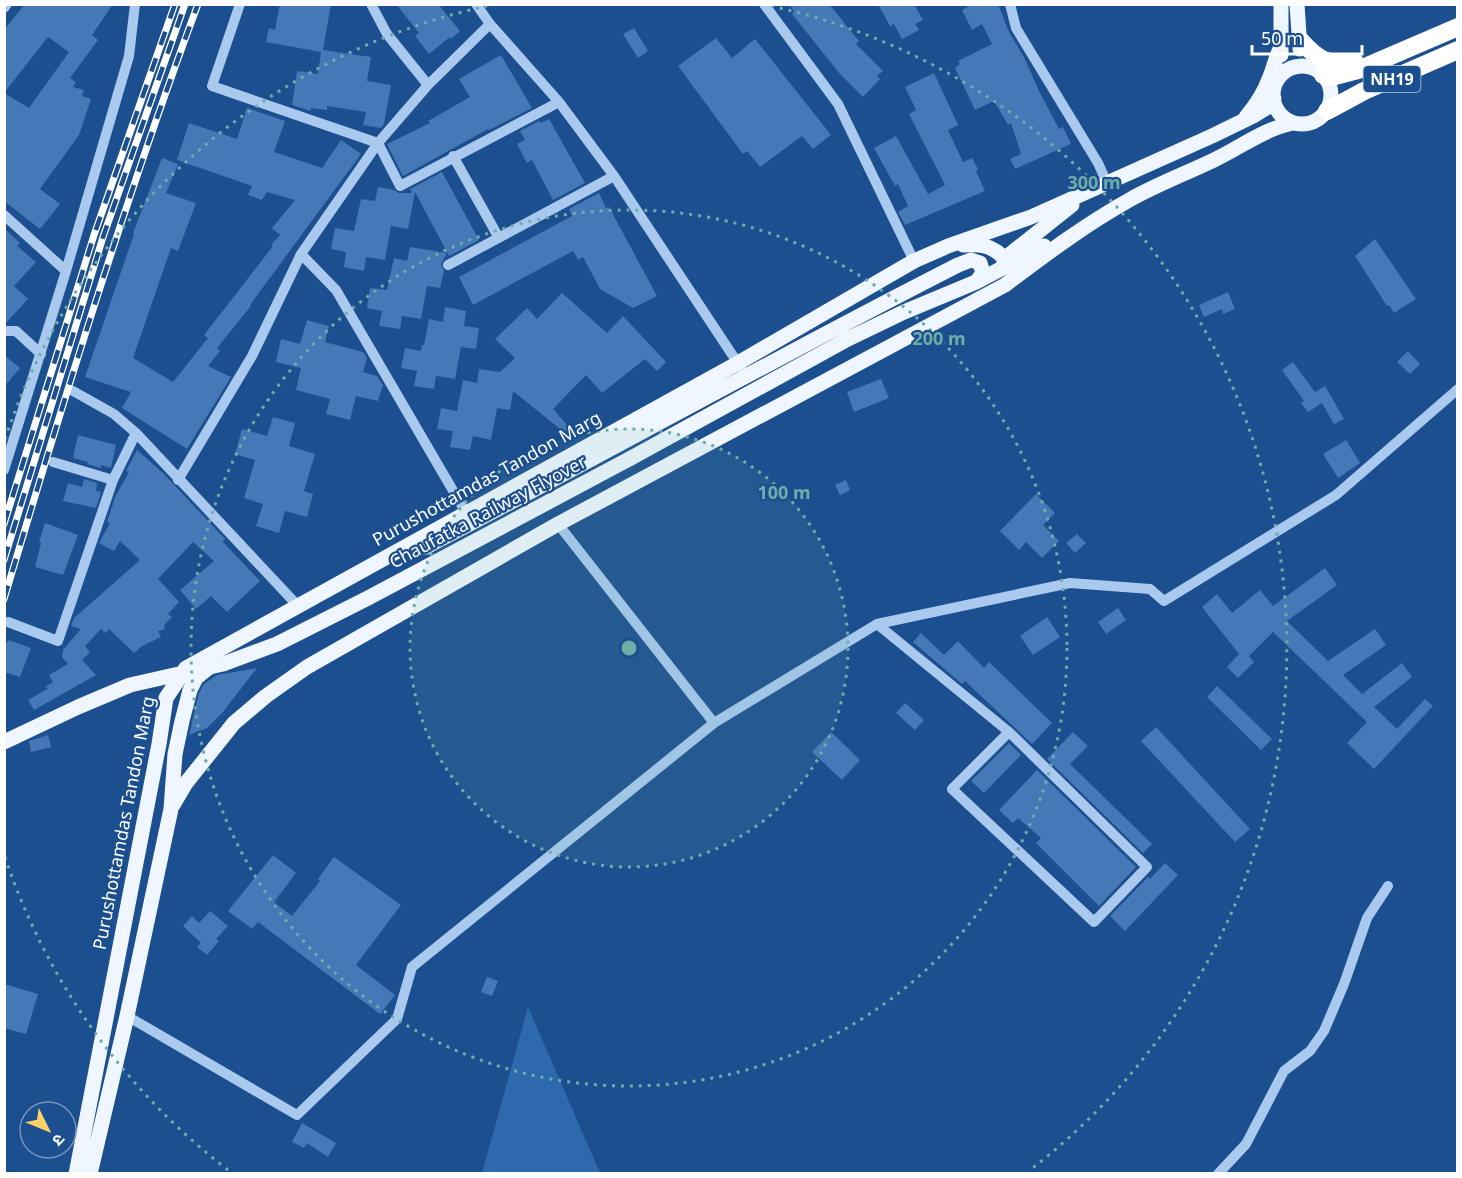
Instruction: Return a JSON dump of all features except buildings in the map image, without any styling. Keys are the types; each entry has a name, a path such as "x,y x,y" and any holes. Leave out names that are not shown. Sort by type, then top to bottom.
{"highway":[{"name":"NH19","path":"1323,75 1335,76 1374,63 1458,27"},
{"path":"1300,40 1320,60 1335,64 1374,63"},
{"name":"NH19","path":"1327,111 1364,91 1458,50"}],"main road":[{"path":"1280,76 1281,5"},
{"path":"1297,7 1300,50 1306,66"},
{"path":"1242,121 1262,94 1281,47"},
{"path":"171,809 186,783 234,723 266,696 308,667 558,524 1005,285 1052,249 1132,198 1264,133 1293,123 1312,122 1321,118 1331,102 1331,92 1323,75 1316,69 1306,66 1288,70 1280,76 1275,85 1274,98 1278,112 1293,123"},
{"path":"90,1173 127,1016 171,809 175,754 190,690 196,678 224,656 257,637 742,369 914,261 948,246 1031,217 1242,121 1266,108 1274,98"},
{"path":"1003,263 1099,186"},
{"path":"1003,263 1100,217"},
{"path":"948,246 981,244 999,252 1003,263"},
{"path":"742,369 825,333 971,260 980,263 983,273 976,282"},
{"name":"Chaufatka Railway Flyover","path":"4,742 130,685 223,664 277,644 631,458 848,339 904,312 976,282 1003,263"},
{"name":"Purushottamdas Tandon Marg","path":"76,1173 166,698 186,668 298,606 469,519"}],"street":[{"path":"4,8 7,4"},
{"path":"240,4 212,86 378,143 400,186 559,102"},
{"path":"371,4 387,34 428,85"},
{"path":"476,4 490,24 559,102 614,176 742,369"},
{"path":"764,4 838,104 914,261"},
{"path":"1010,4 1016,28 1098,162 1099,186"},
{"path":"4,470 41,354 129,56 134,5"},
{"path":"178,480 252,356 301,254 378,143 428,85 490,24"},
{"path":"453,156 499,238"},
{"path":"448,265 614,176"},
{"path":"4,215 66,271"},
{"path":"301,254 336,291 469,519"},
{"path":"4,331 16,331 41,354"},
{"path":"127,1016 297,1115 397,1019 412,967 714,723 877,624 1070,583 1150,589 1164,601 1336,495 1458,389"},
{"path":"73,391 114,414 136,433 298,606"},
{"path":"8,622 58,641 113,480 136,433"},
{"path":"53,462 113,480"},
{"path":"558,524 714,723"},
{"path":"877,624 1008,732 1147,867 1094,922 952,789 1008,732"},
{"path":"1218,1173 1246,1144 1284,1071 1310,1051 1324,1031 1344,984 1367,918 1388,886"}],"shaded area":[{"path":"528,1007 600,1173 482,1173"}],"railway":[{"path":"4,524 94,235 175,4"},
{"path":"4,560 103,237 185,4"},
{"path":"4,599 120,226 198,4"}]}
